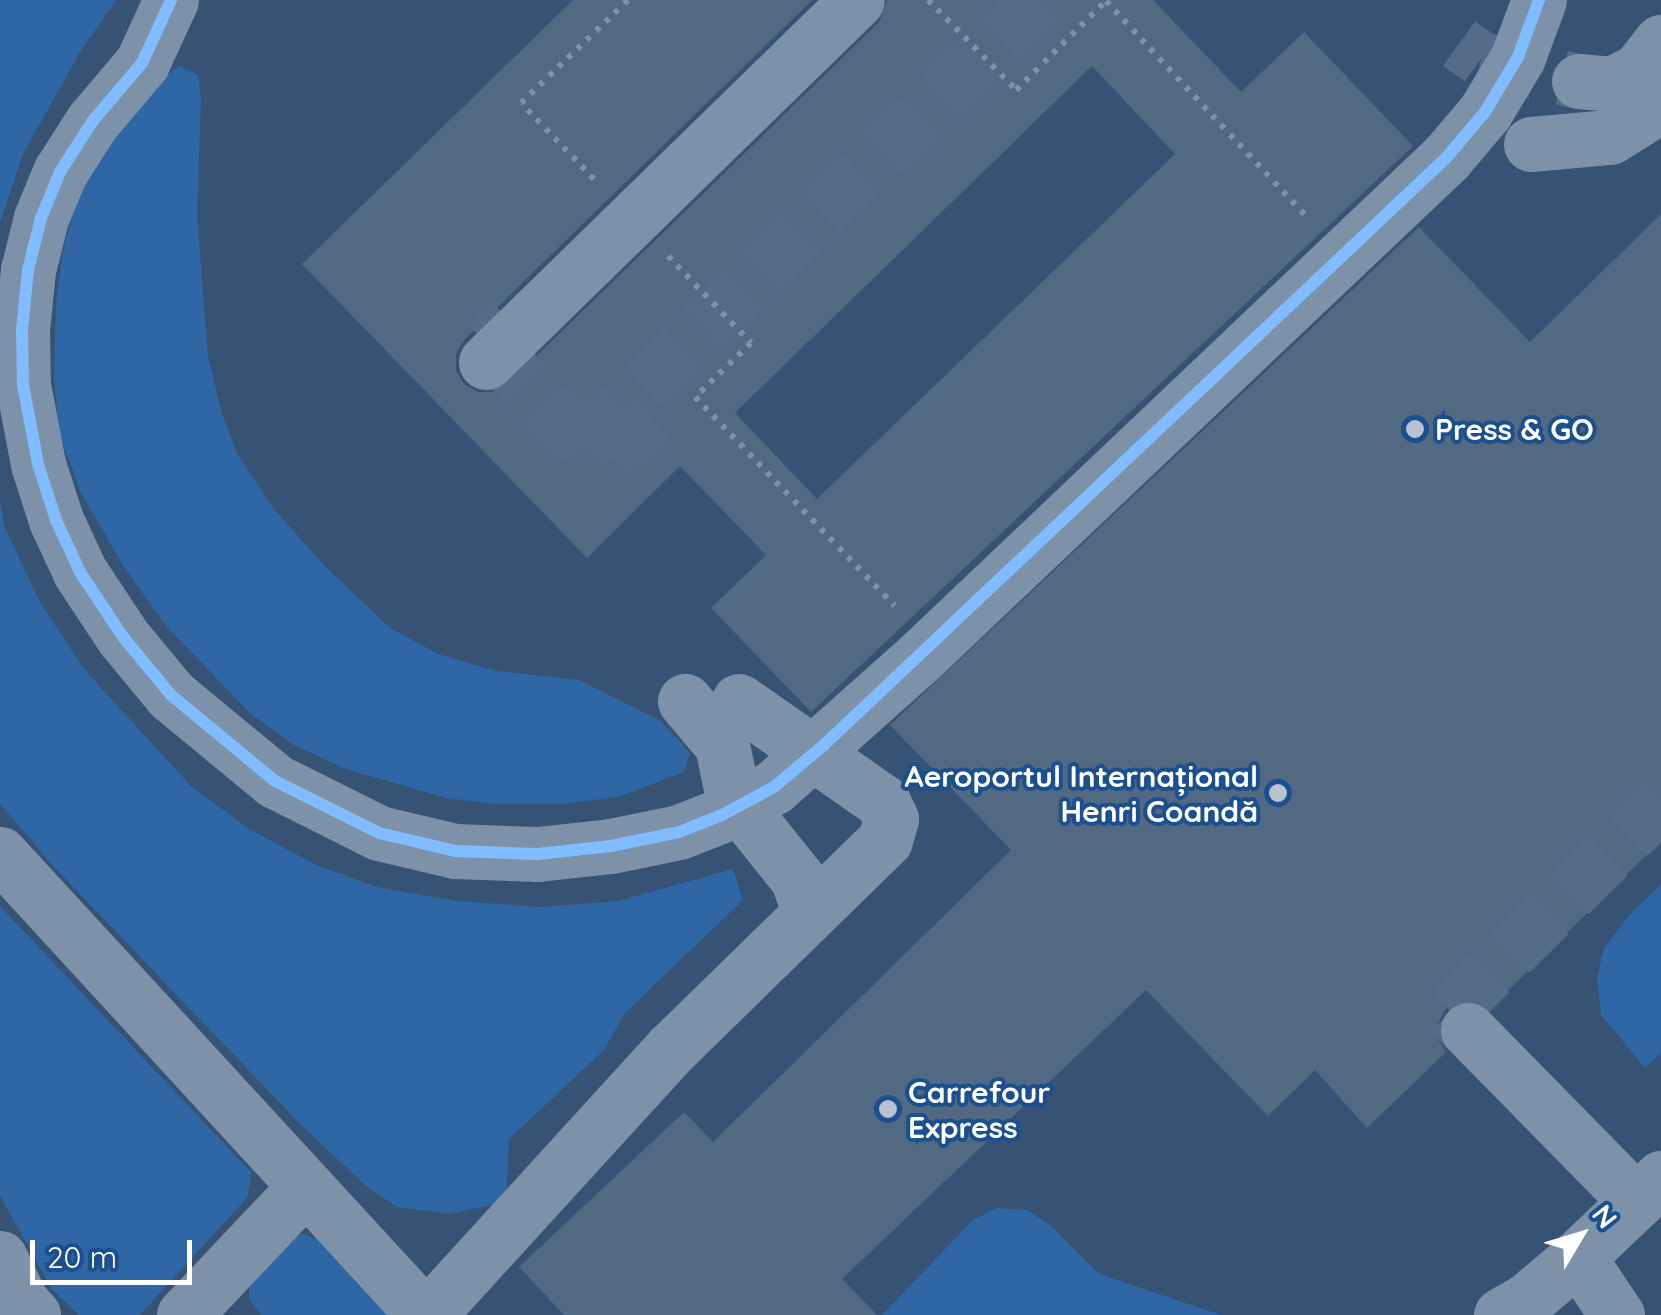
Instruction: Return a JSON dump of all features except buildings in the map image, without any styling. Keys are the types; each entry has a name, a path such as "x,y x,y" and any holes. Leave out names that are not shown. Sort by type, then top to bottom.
{"street":[{"path":"172,0 142,63 92,122 60,172 41,218 22,330 23,385 38,464 56,520 80,572 123,637 170,694 275,782 379,834 455,851 538,854 611,846 679,832 722,815 774,786 921,656 1446,158 1485,112 1518,57 1539,0"},
{"path":"486,362 857,0"},
{"path":"1580,81 1612,84 1638,71 1661,42"},
{"path":"1532,144 1610,137 1661,104"},
{"path":"685,701 722,745 733,798 798,879 809,913"},
{"path":"0,854 426,1315 659,1062 884,840 891,820 882,802 739,701"},
{"path":"1468,1030 1648,1190 1578,1257 1527,1300 1501,1315"},
{"path":"184,1315 305,1187"},
{"path":"1578,1257 1617,1315"},
{"path":"0,1258 20,1300 33,1315"}],"path":[{"path":"613,0 620,7"},
{"path":"628,0 521,103 751,343 695,398 899,610 912,598"},
{"path":"928,0 1016,90 1106,1 1307,213 1296,298"}],"shaded area":[{"path":"0,0 116,0 79,54 23,154 0,223"},
{"path":"180,66 198,75 201,98 197,217 208,356 222,414 237,453 274,509 324,565 389,627 438,654 496,671 579,680 661,721 690,753 684,772 618,797 561,804 497,804 446,798 346,769 294,745 251,714 167,627 124,567 81,493 59,433 54,376 56,302 63,249 87,168 144,89"},
{"path":"0,502 5,528 41,604 84,669 191,786 248,828 316,865 377,887 456,901 541,907 618,901 733,869 743,900 625,1013 604,1050 509,1139 506,1202 449,1214 397,1207 366,1186 300,1124 54,867 0,804"},
{"path":"1661,885 1661,1053 1645,1068 1601,1015 1597,977 1604,948 1632,912"},
{"path":"0,906 252,1173 247,1198 140,1315 78,1315 52,1289 0,1196"},
{"path":"997,1208 1027,1210 1051,1226 1099,1274 1221,1315 882,1315 973,1220"},
{"path":"304,1234 325,1243 394,1315 261,1315 249,1299 249,1278 279,1242"}],"tunnel":[{"path":"511,321 487,344 584,444 1038,0"},
{"path":"1459,43 1481,59 1579,81"},
{"path":"613,416 668,478"},
{"path":"1468,1030 1451,1011 1661,803"}],"cycle path":[{"path":"171,0 142,63 92,122 60,172 41,218 28,270 22,330 23,385 38,464 56,520 80,572 123,637 171,695 275,781 379,833 455,851 538,854 611,846 679,832 722,815 774,787 825,744 1446,158 1485,112 1518,57 1539,0"}],"place":[{"name":"Press & GO","path":"1415,429"},
{"name":"Aeroportul Internațional Henri Coandă","path":"1278,793"},
{"name":"Carrefour Express","path":"888,1109"}]}
